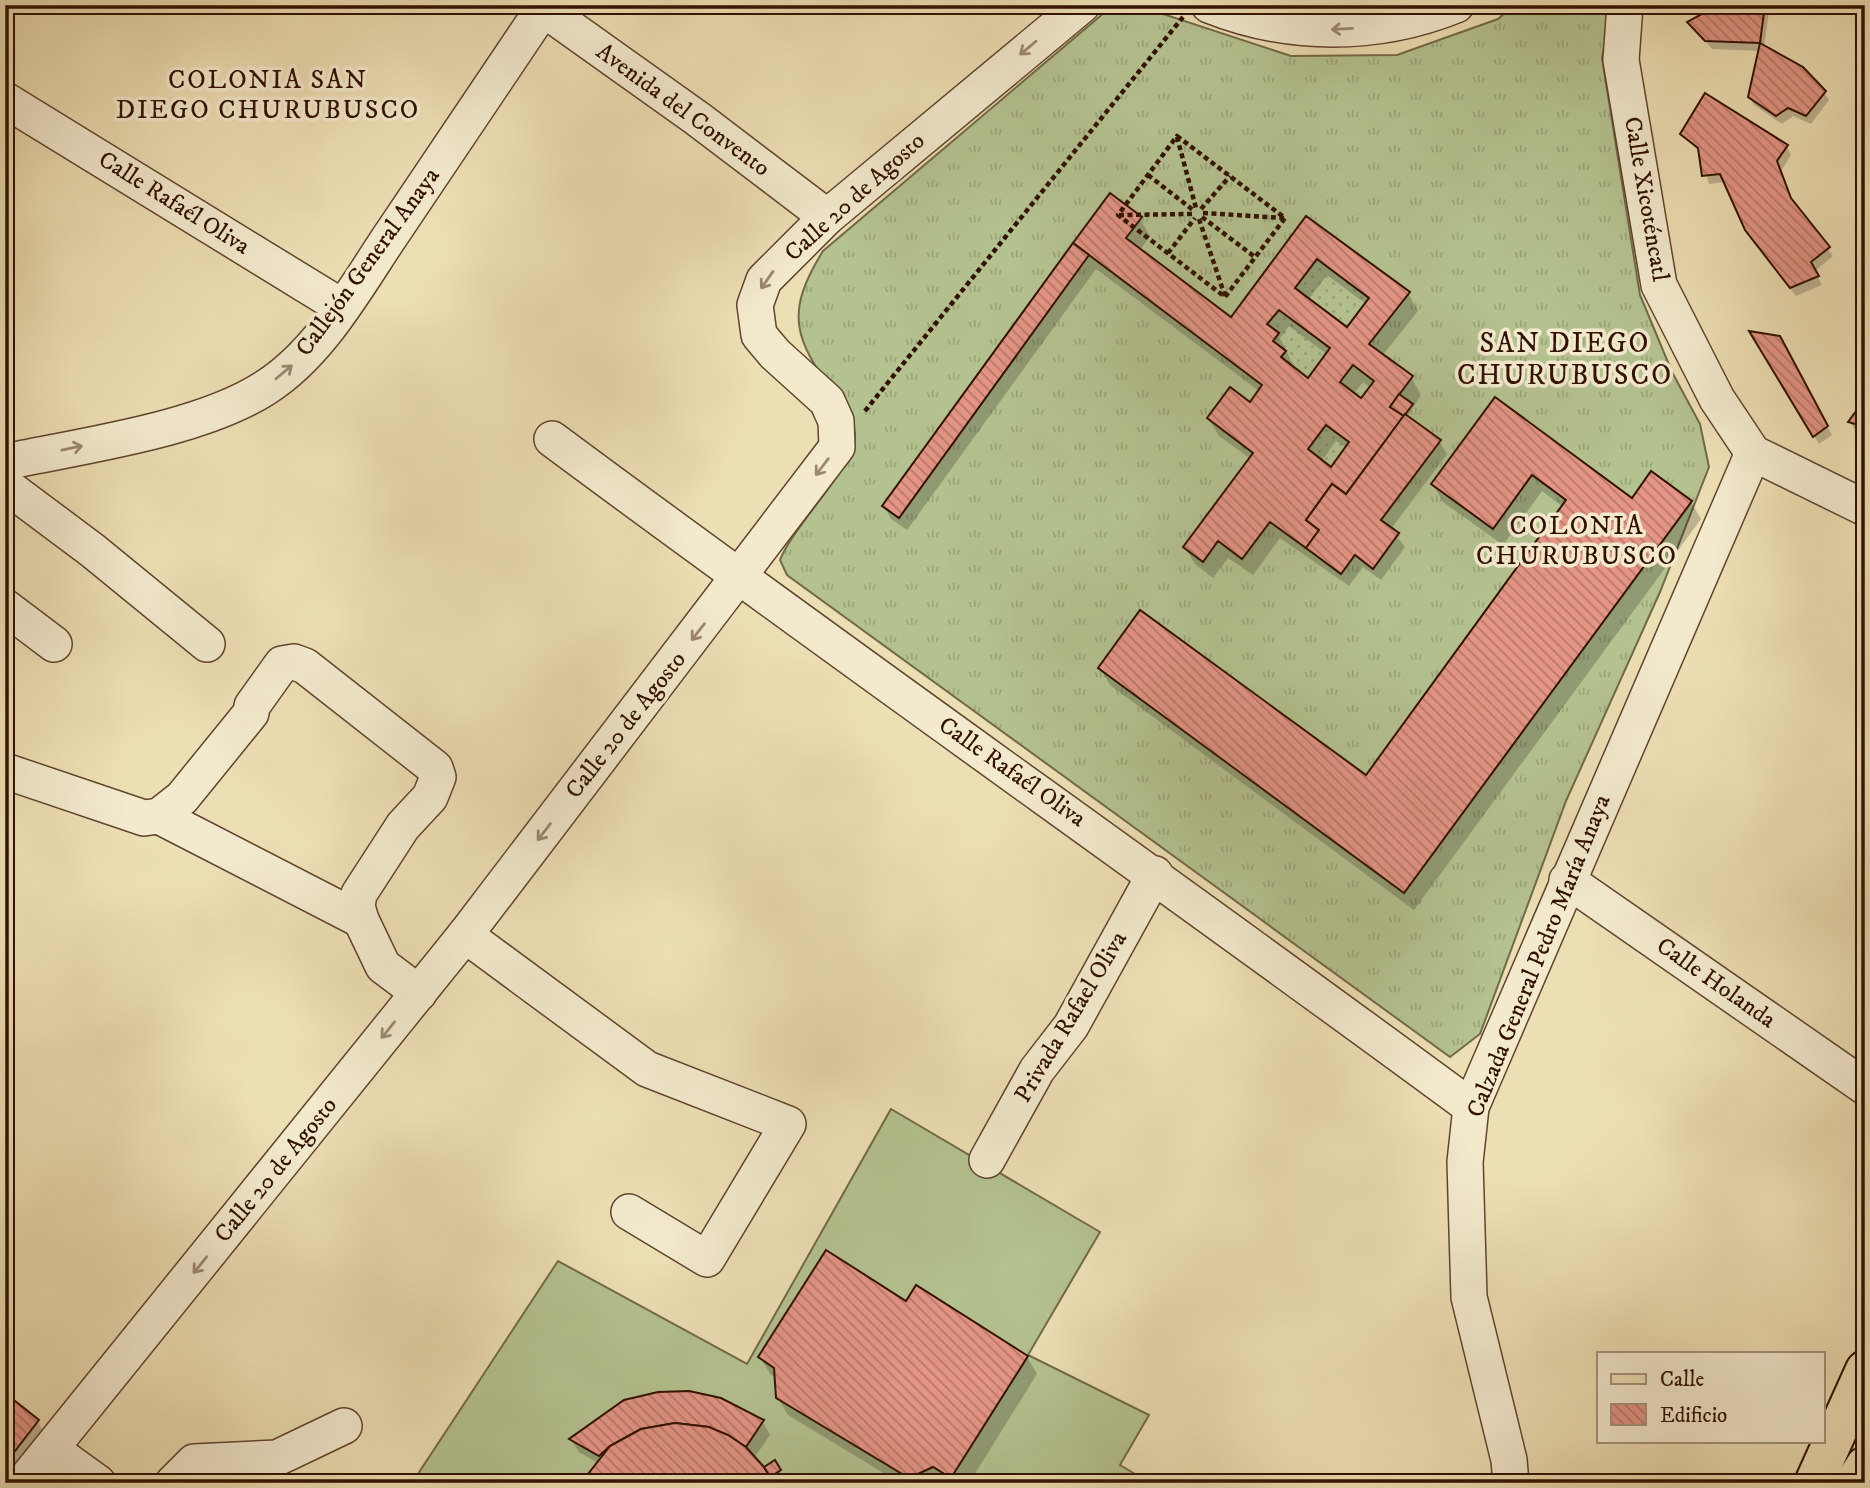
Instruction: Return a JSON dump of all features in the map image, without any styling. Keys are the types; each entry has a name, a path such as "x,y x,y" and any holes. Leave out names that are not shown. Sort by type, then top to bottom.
{"main road":[{"path":"1814,1483 1865,1370"},
{"path":"1854,1483 1865,1466"}],"street":[{"name":"Calle 20 de Agosto","path":"23,1483 465,935 836,447 836,421 827,401 766,345 759,335 755,305 764,280 827,217 1082,5"},
{"path":"1197,11 1311,30 1406,21 1457,5"},
{"name":"Calle Xicoténcatl","path":"1625,5 1622,60 1659,285 1717,399 1753,453"},
{"name":"Avenida del Convento","path":"557,11 827,217"},
{"name":"Callejón General Anaya","path":"5,462 136,434 214,412 265,388 275,380 304,355 342,307 557,11"},
{"name":"Calle Rafaél Oliva","path":"5,100 342,307"},
{"name":"Calle Rafaél Oliva","path":"552,439 739,578 1156,874 1471,1107"},
{"path":"1753,453 1865,509"},
{"name":"Calzada General Pedro María Anaya","path":"1511,1483 1509,1460 1469,1297 1465,1162 1471,1107 1753,453"},
{"path":"5,485 92,550 207,644"},
{"path":"5,607 54,644"},
{"path":"5,771 144,818 159,816 182,798 251,712 252,706 282,664 294,662 305,666 435,768 438,777 430,797 403,826 359,894 357,906 383,966 419,993"},
{"path":"159,816 361,920"},
{"name":"Privada Rafael Oliva","path":"987,1160 1037,1070 1071,1027 1156,874"},
{"name":"Calle Holanda","path":"1567,880 1865,1087"},
{"path":"465,935 646,1069 788,1124 707,1259 629,1212"},
{"path":"173,1483 194,1462 278,1458 344,1426"},
{"path":"51,1449 98,1483"}],"path":[{"path":"836,447 1197,11"},
{"path":"1118,215 1177,136"},
{"path":"1177,136 1285,218"},
{"path":"1177,136 1225,297"},
{"path":"1148,175 1255,257"},
{"path":"1168,253 1230,176"},
{"path":"1118,215 1198,213 1285,218"},
{"path":"1118,215 1225,297"},
{"path":"1225,297 1285,218"}],"green space":[{"path":"1514,5 1612,5 1602,58 1640,295 1672,372 1700,424 1709,467 1660,592 1566,801 1480,1034 1450,1057 787,575 780,560 797,531 845,464 855,437 853,425 843,404 810,357 799,325 803,291 823,251 1105,12 1151,10 1291,56 1397,55 1498,19"},
{"path":"1317,259 1369,298 1347,327 1295,288"},
{"path":"1279,310 1330,348 1308,378 1281,357 1286,351 1273,341 1279,333 1267,324"},
{"path":"1326,425 1349,442 1331,467 1308,449"},
{"path":"891,1109 1100,1232 1028,1355 1149,1415 1120,1465 1150,1483 412,1483 558,1261 747,1364"}],"building":[{"path":"1710,5 1765,5 1760,43 1705,41 1687,22 1713,8"},
{"path":"1760,43 1803,67 1826,91 1806,116 1788,108 1776,116 1748,97"},
{"path":"1705,93 1788,145 1777,161 1791,198 1830,247 1811,262 1819,276 1790,288 1745,230 1720,174 1702,176 1698,148 1680,134"},
{"path":"1110,193 1142,217 1126,238 1231,317 1306,216 1410,292 1369,344 1413,376 1390,407 1404,416 1346,494 1332,484 1306,520 1319,530 1306,548 1270,522 1242,559 1218,541 1203,562 1183,547 1253,453 1207,418 1230,387 1250,402 1262,385 1073,243","holes":["1317,259 1369,298 1347,327 1295,288","1279,310 1330,348 1308,378 1281,357 1286,351 1273,341 1279,333 1267,324","1353,365 1374,381 1361,398 1340,382","1326,425 1349,442 1331,467 1308,449"]},
{"path":"1073,243 1089,255 899,518 882,506"},
{"path":"1749,331 1780,336 1828,426 1813,437"},
{"path":"1399,394 1413,404 1404,416 1390,407"},
{"path":"1495,397 1632,498 1651,471 1692,501 1404,893 1098,668 1140,610 1366,775 1566,500 1532,475 1493,529 1431,484"},
{"path":"1865,399 1865,427 1848,422"},
{"name":"SAN DIEGO CHURUBUSCO","path":"1405,414 1441,440 1381,520 1399,533 1373,569 1355,555 1341,574 1306,548 1319,530 1306,520 1332,484 1346,494"},
{"path":"826,1250 906,1301 916,1285 1028,1356 951,1478 933,1467 909,1478 776,1398 774,1368 758,1357"},
{"path":"689,1391 721,1398 764,1420 746,1447 709,1427 675,1423 641,1429 610,1446 599,1456 569,1439 624,1400 658,1392"},
{"path":"5,1393 39,1420 5,1464"},
{"path":"675,1423 709,1427 728,1435 746,1447 774,1483 581,1483 610,1446 641,1429"},
{"path":"775,1460 781,1470 770,1477 764,1467"}],"district":[{"name":"COLONIA SAN DIEGO CHURUBUSCO","path":"268,95"},
{"name":"SAN DIEGO CHURUBUSCO","path":"1565,359"},
{"name":"COLONIA CHURUBUSCO","path":"1577,541"}]}
